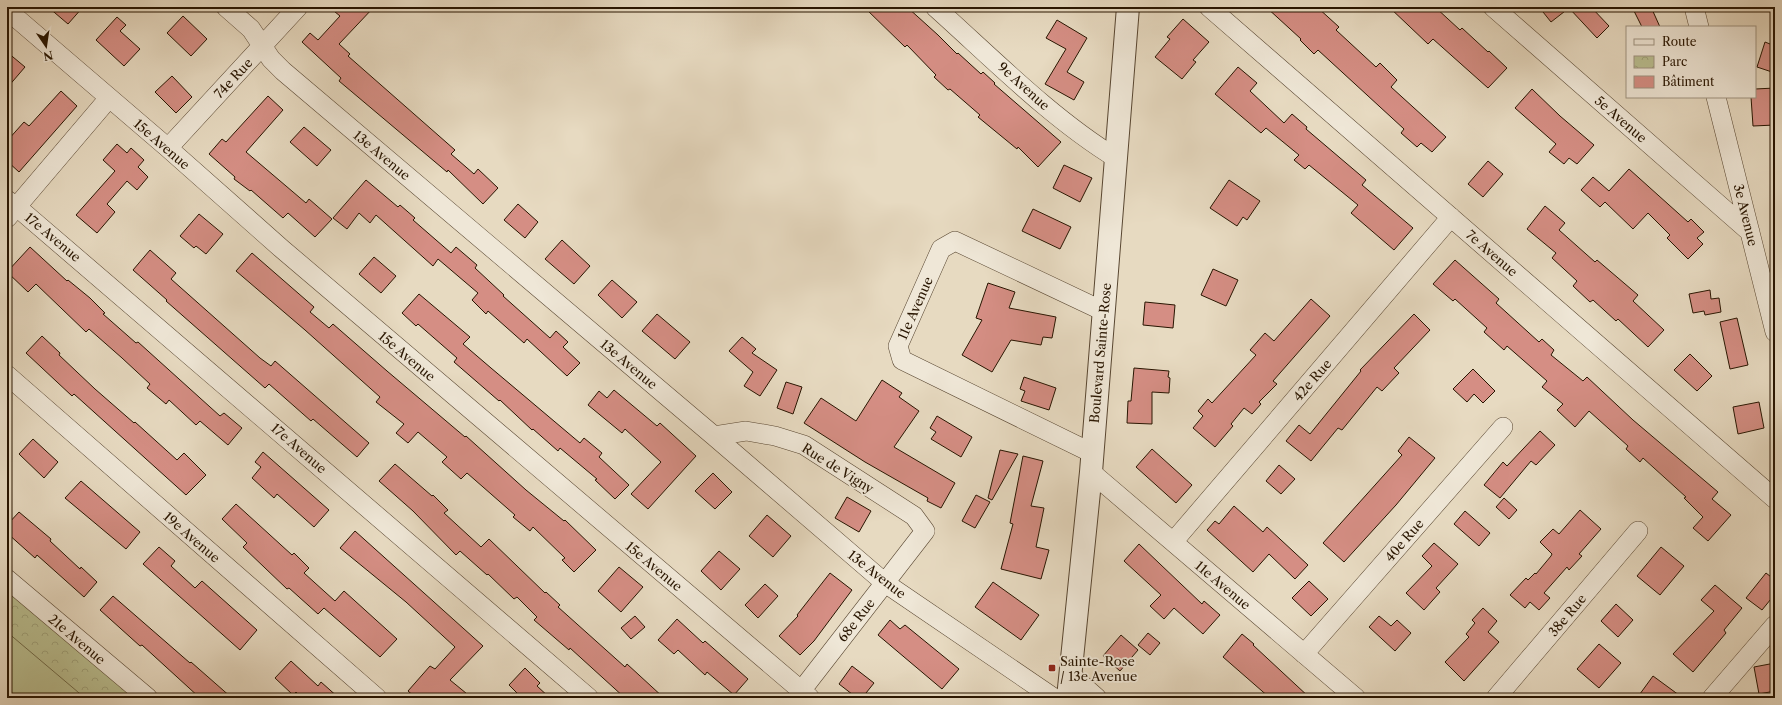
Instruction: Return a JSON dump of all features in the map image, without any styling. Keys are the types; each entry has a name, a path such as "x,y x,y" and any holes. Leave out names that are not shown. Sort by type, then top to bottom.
{"street":[{"name":"13e Avenue","path":"226,7 251,29 271,58 289,76 885,583 1054,698"},
{"name":"74e Rue","path":"168,148 263,47 298,7"},
{"name":"9e Avenue","path":"936,7 1045,105 1092,143 1116,158"},
{"name":"Boulevard Sainte-Rose","path":"1068,698 1092,463 1128,7"},
{"name":"7e Avenue","path":"1209,7 1775,498"},
{"name":"5e Avenue","path":"1492,7 1750,232"},
{"path":"1694,7 1699,26"},
{"name":"15e Avenue","path":"7,10 168,148 288,254 806,694"},
{"path":"10,209 109,98"},
{"name":"3e Avenue","path":"1716,98 1775,332"},
{"name":"17e Avenue","path":"10,209 589,698"},
{"name":"42e Rue","path":"1173,542 1451,217"},
{"name":"11e Avenue","path":"1103,311 955,241 941,249 898,346 902,360 1092,463 1173,542 1356,698"},
{"name":"19e Avenue","path":"7,375 377,698"},
{"name":"40e Rue","path":"1304,654 1503,427"},
{"name":"Rue de Vigny","path":"714,436 746,431 775,436 804,445 914,516 925,531"},
{"name":"68e Rue","path":"806,694 885,583 925,531"},
{"name":"38e Rue","path":"1496,698 1638,531"},
{"name":"21e Avenue","path":"7,579 148,698"},
{"path":"1712,698 1775,625"},
{"path":"1071,675 1097,698"}],"green space":[{"path":"7,582 141,698 7,698"},
{"path":"7,632 85,698 7,698"}],"building":[{"path":"48,7 83,7 68,24"},
{"path":"329,7 374,7 339,44 350,54 348,56 455,150 451,154 474,174 478,169 498,188 483,204 448,170 447,172 339,81 341,78 302,42 310,33 318,40 340,16"},
{"path":"864,7 907,7 957,54 958,53 981,74 983,72 995,83 994,84 1061,142 1038,167 1018,147 1017,149 978,117 980,115 950,89 948,90 934,77 936,75 907,45 905,47"},
{"path":"1266,7 1317,7 1339,27 1336,30 1376,67 1380,63 1397,80 1391,87 1446,137 1432,152 1421,143 1417,147 1401,133 1404,129 1318,50 1314,54 1300,40 1301,39"},
{"path":"1389,7 1435,7 1460,30 1462,28 1507,68 1488,88 1433,39 1428,44"},
{"path":"1539,7 1591,7 1609,26 1597,38 1569,8 1551,22"},
{"path":"1632,7 1651,7 1660,26 1642,26"},
{"path":"183,16 207,39 191,56 167,33"},
{"path":"117,17 126,25 120,31 140,49 124,66 96,40"},
{"path":"1183,19 1209,42 1193,60 1196,62 1182,79 1155,57 1170,39 1167,37"},
{"path":"1057,20 1087,38 1067,72 1084,82 1074,100 1045,84 1066,49 1046,38"},
{"path":"1765,42 1775,46 1775,73 1757,67"},
{"path":"7,52 25,67 7,88"},
{"path":"1238,67 1257,83 1250,91 1284,123 1292,114 1307,127 1306,129 1366,180 1362,185 1413,228 1394,250 1351,213 1358,205 1309,165 1305,169 1294,160 1299,155 1266,128 1261,133 1215,94"},
{"path":"172,76 192,97 176,113 155,92"},
{"path":"1775,88 1775,125 1753,126 1751,98 1756,98 1756,89"},
{"path":"1532,89 1560,116 1594,145 1577,164 1569,158 1564,164 1549,152 1556,144 1515,108"},
{"path":"61,91 77,106 19,172 7,161 7,141 24,122 29,126"},
{"path":"268,96 283,110 246,152 306,203 309,199 332,219 315,237 288,213 283,218 251,190 250,191 234,179 235,177 209,154 222,139 226,142"},
{"path":"304,127 331,150 317,166 290,142"},
{"path":"117,144 127,153 131,148 144,160 138,167 148,177 137,190 127,181 107,204 115,212 97,233 76,215 115,171 103,160"},
{"path":"1488,161 1503,174 1483,197 1468,184"},
{"path":"1064,165 1092,178 1080,202 1053,188"},
{"path":"1629,169 1688,222 1691,219 1704,232 1697,238 1703,244 1688,259 1667,238 1670,235 1648,213 1633,229 1605,202 1600,207 1581,190 1593,177 1609,191"},
{"path":"366,180 398,207 400,205 415,218 413,220 451,253 456,247 477,265 475,268 504,295 503,296 550,338 556,331 568,342 563,347 580,363 567,376 527,339 524,343 488,311 486,314 472,300 478,293 438,259 433,266 376,215 370,223 359,213 347,229 333,218"},
{"path":"1229,180 1260,201 1247,220 1243,217 1237,226 1210,208"},
{"path":"518,204 538,222 525,238 504,220"},
{"path":"1545,206 1565,223 1559,230 1595,262 1597,260 1638,295 1633,301 1664,330 1648,347 1618,319 1616,321 1593,300 1590,302 1573,286 1577,281 1552,258 1556,253 1527,229"},
{"path":"1033,209 1071,227 1060,249 1022,231"},
{"path":"199,214 223,234 206,254 196,246 194,248 180,236"},
{"path":"562,240 590,266 574,284 545,259"},
{"path":"30,247 67,281 68,280 90,298 105,313 103,314 136,343 138,342 220,416 224,413 242,428 228,445 200,421 196,425 169,400 166,404 147,388 150,384 122,358 89,329 86,332 36,284 28,292 7,272"},
{"path":"150,250 176,273 171,279 260,358 271,366 275,361 369,443 357,457 313,419 311,421 269,384 265,388 133,270"},
{"path":"252,253 314,307 310,312 329,328 333,324 465,437 466,436 526,490 564,521 565,520 596,550 574,572 562,560 565,558 533,527 530,531 513,517 515,515 467,473 461,479 442,462 447,457 418,432 408,443 396,433 404,424 376,402 380,397 236,271"},
{"path":"374,257 396,276 381,293 359,274"},
{"path":"1455,260 1499,299 1496,303 1539,342 1542,339 1554,350 1551,355 1583,381 1587,377 1633,420 1718,492 1712,499 1731,515 1708,541 1693,528 1703,517 1684,498 1686,497 1643,458 1640,462 1626,449 1628,446 1589,411 1575,427 1557,410 1563,404 1542,387 1547,381 1507,346 1504,350 1484,332 1487,328 1455,299 1453,301 1433,284"},
{"path":"1213,269 1238,280 1226,306 1201,295"},
{"path":"612,280 637,302 622,318 598,295"},
{"path":"988,283 1015,292 1009,308 1056,317 1052,338 1043,337 1041,345 1011,340 992,372 962,355 982,320 976,318"},
{"path":"1710,290 1711,299 1719,298 1721,312 1705,315 1704,311 1693,313 1689,294"},
{"path":"419,294 470,337 463,344 580,443 584,438 602,453 599,457 629,485 615,499 595,480 597,479 560,448 558,451 533,429 532,430 500,400 499,401 454,362 457,358 418,324 416,326 402,313"},
{"path":"1311,299 1330,316 1273,381 1277,384 1259,402 1261,404 1252,414 1244,408 1231,424 1233,426 1215,447 1193,428 1203,416 1198,411 1208,399 1212,403 1256,355 1250,350 1265,333 1274,341"},
{"path":"1145,302 1175,305 1173,328 1143,325"},
{"path":"657,314 690,342 675,359 642,331"},
{"path":"1414,314 1430,330 1394,368 1399,373 1382,391 1377,387 1342,430 1338,428 1311,461 1286,441 1299,425 1310,434 1361,371 1360,370"},
{"path":"1737,318 1748,365 1730,369 1720,322"},
{"path":"42,336 60,353 59,355 95,389 134,423 135,422 177,460 184,453 206,475 186,495 74,394 72,396 26,353"},
{"path":"742,337 756,349 752,353 777,370 760,396 744,386 753,372 729,351"},
{"path":"1690,354 1712,376 1697,391 1674,370"},
{"path":"1134,368 1169,371 1169,393 1152,392 1152,424 1127,423 1128,401 1131,401"},
{"path":"1473,369 1495,391 1483,403 1474,394 1467,402 1453,389"},
{"path":"1024,377 1056,388 1049,410 1021,401 1025,391 1020,389"},
{"path":"882,380 902,393 899,397 919,411 894,447 955,483 941,508 927,501 928,498 865,462 804,423 821,398 856,421"},
{"path":"786,382 802,387 793,414 777,408"},
{"path":"614,390 657,426 660,423 696,456 648,509 631,494 661,462 625,429 622,433 588,405 599,391 607,398"},
{"path":"1759,402 1764,428 1738,434 1733,407"},
{"path":"937,416 972,437 961,457 931,439 936,432 930,428"},
{"path":"1540,431 1555,445 1536,465 1531,461 1500,498 1484,485 1503,462 1507,466"},
{"path":"1409,437 1435,458 1396,505 1344,562 1323,543 1402,455 1398,451"},
{"path":"33,439 58,462 44,478 19,454"},
{"path":"1152,449 1192,485 1176,503 1136,467"},
{"path":"1000,450 1018,454 992,500 988,498"},
{"path":"263,452 329,510 314,527 277,494 274,498 252,478 261,467 255,462"},
{"path":"1023,456 1043,461 1031,506 1044,508 1036,547 1049,550 1041,579 1001,569 1013,524 1010,523"},
{"path":"395,464 432,496 433,495 448,510 444,513 481,547 489,539 545,593 546,592 560,605 558,607 625,667 627,664 664,698 625,698 570,648 569,650 534,620 537,617 517,597 514,599 488,574 487,575 460,551 456,555 413,511 379,481"},
{"path":"1279,465 1295,479 1281,494 1266,481"},
{"path":"713,473 732,492 715,509 695,491"},
{"path":"81,481 140,532 126,549 65,498"},
{"path":"976,495 990,502 975,528 962,521"},
{"path":"847,497 871,511 859,532 835,518"},
{"path":"1504,498 1517,510 1509,519 1496,507"},
{"path":"236,504 292,555 294,553 309,568 304,573 335,601 344,591 397,639 380,657 324,608 318,614 289,588 287,589 243,547 247,543 222,519"},
{"path":"1234,506 1263,532 1267,527 1308,565 1295,579 1269,554 1253,572 1207,530 1215,521 1219,524"},
{"path":"1580,510 1601,529 1579,554 1582,556 1569,570 1567,567 1544,593 1550,598 1539,610 1530,602 1525,608 1510,595 1526,578 1528,580 1535,573 1536,574 1551,556 1552,554 1540,542 1553,529 1559,534"},
{"path":"1465,511 1490,533 1479,546 1454,524"},
{"path":"19,512 51,539 50,541 80,569 81,567 97,582 84,597 37,555 35,558 7,533 7,525"},
{"path":"767,515 791,536 773,557 749,536"},
{"path":"355,531 483,646 450,680 472,698 416,698 408,691 430,666 435,669 455,647 406,602 340,548"},
{"path":"1434,543 1458,564 1436,588 1440,592 1424,610 1406,593 1432,566 1422,556"},
{"path":"1139,544 1202,604 1204,601 1220,615 1203,634 1174,608 1164,619 1150,606 1161,595 1124,561"},
{"path":"159,547 175,561 171,566 195,588 202,581 257,630 240,650 143,564"},
{"path":"1661,547 1684,566 1660,595 1637,576"},
{"path":"719,551 740,569 721,590 701,571"},
{"path":"619,567 643,587 621,612 598,591"},
{"path":"830,573 852,590 814,641 800,655 779,636 798,616 797,615"},
{"path":"1766,573 1775,580 1775,594 1762,610 1746,598"},
{"path":"1309,581 1328,599 1311,616 1292,598"},
{"path":"993,582 1039,615 1021,640 975,607"},
{"path":"765,584 778,596 758,618 745,605"},
{"path":"1715,585 1742,608 1724,630 1726,633 1693,672 1673,654 1714,611 1701,600"},
{"path":"113,596 232,698 200,698 142,645 140,646 100,610"},
{"path":"1616,604 1633,620 1618,637 1601,621"},
{"path":"1483,608 1497,621 1488,632 1499,642 1464,681 1445,662 1469,637 1466,634 1475,623 1472,620"},
{"path":"635,616 645,627 631,639 621,628"},
{"path":"1379,616 1391,626 1397,620 1411,633 1395,651 1369,627"},
{"path":"677,619 703,643 705,641 748,679 734,695 707,672 705,675 678,650 674,654 658,640"},
{"path":"890,620 900,629 905,625 959,669 942,689 878,635"},
{"path":"1148,633 1160,643 1150,655 1138,645"},
{"path":"1242,634 1310,698 1270,698 1223,657"},
{"path":"1121,635 1138,650 1120,671 1103,656"},
{"path":"1599,644 1621,663 1599,688 1577,669"},
{"path":"291,661 318,686 321,682 339,698 302,698 296,692 293,695 275,678"},
{"path":"1775,663 1775,691 1759,694 1754,667"},
{"path":"852,666 874,683 862,698 857,698 839,684"},
{"path":"525,668 540,683 537,686 550,698 522,698 509,685"},
{"path":"1653,676 1683,698 1637,698"}],"place":[{"name":"Sainte-Rose / 13e Avenue","path":"1052,668"}]}
